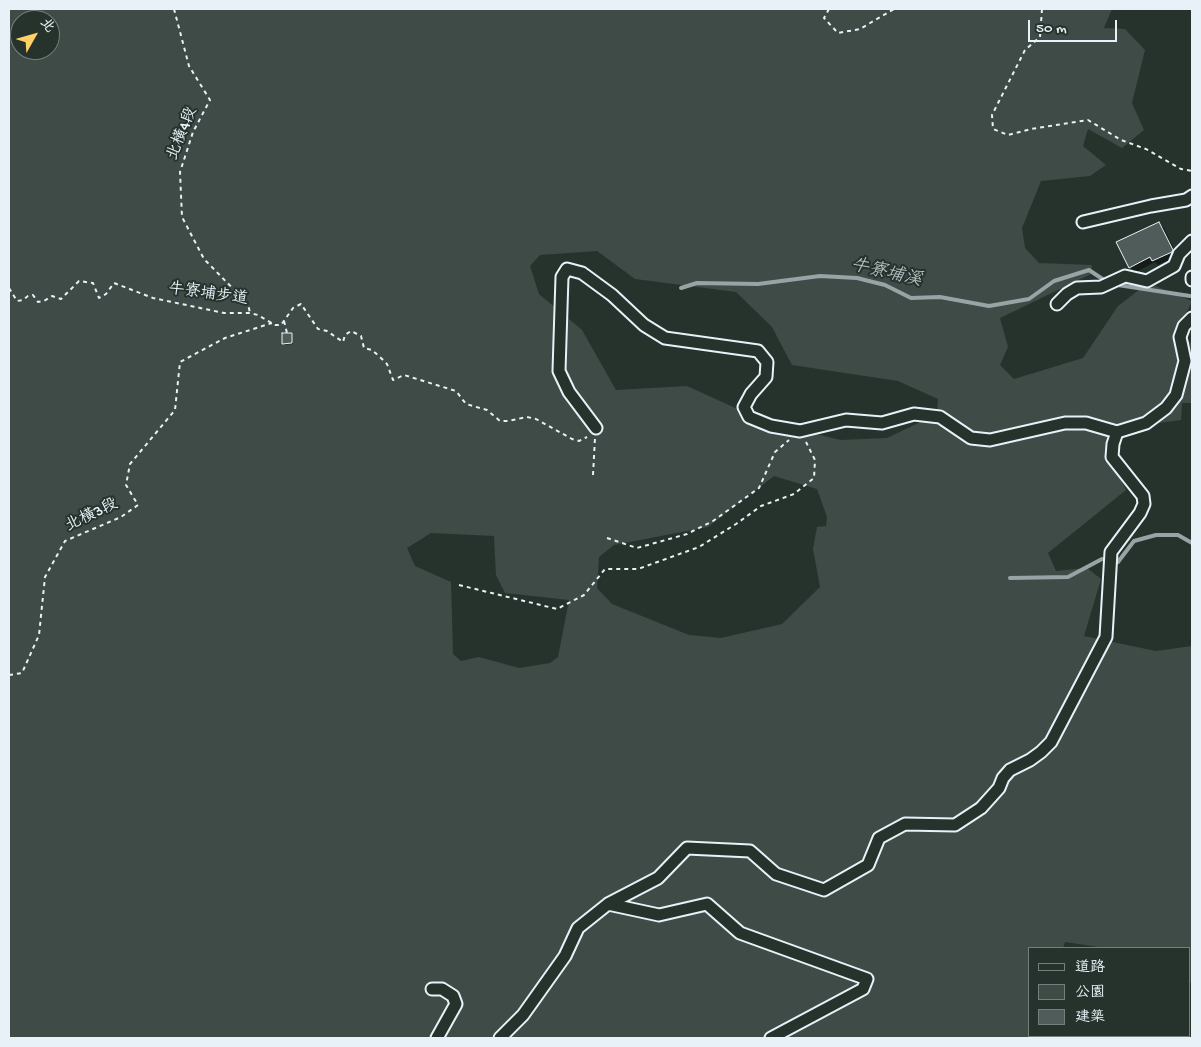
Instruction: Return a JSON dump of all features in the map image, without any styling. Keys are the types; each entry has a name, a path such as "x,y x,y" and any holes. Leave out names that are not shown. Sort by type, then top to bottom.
{"street":[{"path":"1083,222 1186,200 1192,196"},
{"path":"1057,304 1067,294 1077,288 1101,287 1126,276 1147,281 1174,266 1179,254 1192,241"},
{"path":"596,428 569,392 559,371 562,277 567,269 582,273 612,295 644,326 665,338 758,352 767,362 766,377 751,394 744,407 749,417 771,426 800,431 846,420 882,423 914,414 940,417 971,438 990,440 1065,423 1086,423 1117,432 1146,424 1166,408 1176,395 1185,361 1180,337 1184,326 1192,318"},
{"path":"500,1038 523,1015 565,956 578,928 608,904 658,878 687,848 750,851 776,874 824,890 868,865 879,838 905,824 955,824 981,808 1010,770 1030,760 1051,742 1106,637 1111,552 1140,513 1144,504 1143,496 1112,457 1113,444 1117,432"},
{"path":"608,904 659,915 708,904 740,933 867,979 863,989 771,1038"},
{"path":"432,989 442,989 453,996 456,1004 436,1038"}],"path":[{"name":"北橫4段","path":"174,9 189,66 210,100 193,132 180,172 182,217 204,259 248,304 250,313"},
{"path":"828,9 824,18 838,33 860,29 894,9"},
{"path":"1042,9 1040,37 1025,50 992,115 993,129 1008,135 1031,129 1088,120 1121,140 1146,149 1180,169 1192,171"},
{"name":"牛寮埔步道","path":"9,288 17,301 33,295 38,302 52,296 61,299 78,280 92,283 99,298 106,294 114,283 152,298 224,313 250,313 272,323"},
{"path":"272,323 281,324 293,308 301,304 318,329 327,331 343,342 345,335 352,331 361,336 364,348 372,350 380,356 387,364 393,380 404,375 456,391 466,404 487,410 500,421 527,417 536,418 572,439 579,441 586,438 596,428"},
{"path":"284,321 287,333"},
{"name":"北橫3段","path":"9,675 22,673 39,635 45,577 65,541 121,517 138,505 126,485 130,464 174,410 180,362 224,338 272,323"},
{"path":"593,474 596,428"},
{"path":"460,585 557,609 584,595 606,570 638,569 699,547 761,506 794,494 814,478 815,460 800,431 775,452 759,488 713,521 687,534 637,548 607,538"}],"green space":[{"path":"9,9 1112,9 1104,28 1125,29 1145,50 1132,103 1144,130 1122,148 1088,129 1083,146 1106,165 1090,176 1041,181 1022,228 1025,248 1039,263 1092,265 1091,274 1000,318 1008,347 1000,365 1014,379 1083,358 1118,306 1148,283 1192,301 1180,327 1184,336 1192,344 1192,403 1182,403 1181,420 1113,429 1110,457 1126,490 1048,553 1056,571 1087,568 1101,579 1084,636 1156,651 1192,646 1192,984 1191,947 1098,947 1065,942 1063,947 1028,947 1028,1037 1080,1037 9,1038","holes":["597,251 635,279 736,292 772,327 792,365 898,381 938,399 937,414 887,438 841,440 766,422 687,386 616,390 582,330 539,294 530,266 540,255","774,476 817,489 827,517 826,526 817,527 813,549 820,587 782,624 721,638 689,635 612,604 597,588 599,557 614,545 708,527","431,533 494,536 496,575 505,593 569,600 558,657 550,663 519,668 479,657 461,661 453,654 451,582 415,566 407,548"]}],"building":[{"path":"1159,222 1173,250 1172,252 1152,261 1150,257 1129,268 1116,242"},
{"path":"282,333 292,333 292,343 282,344"}],"waterway":[{"name":"牛寮埔溪","path":"681,288 697,283 758,284 820,276 857,278 885,285 911,298 940,297 989,306 1029,299 1054,281 1089,270 1104,280"},
{"name":"牛寮埔溪","path":"1118,285 1190,296"},
{"path":"1118,562 1134,541 1156,535 1178,535 1192,543"},
{"path":"1010,578 1068,577 1102,559"}]}
